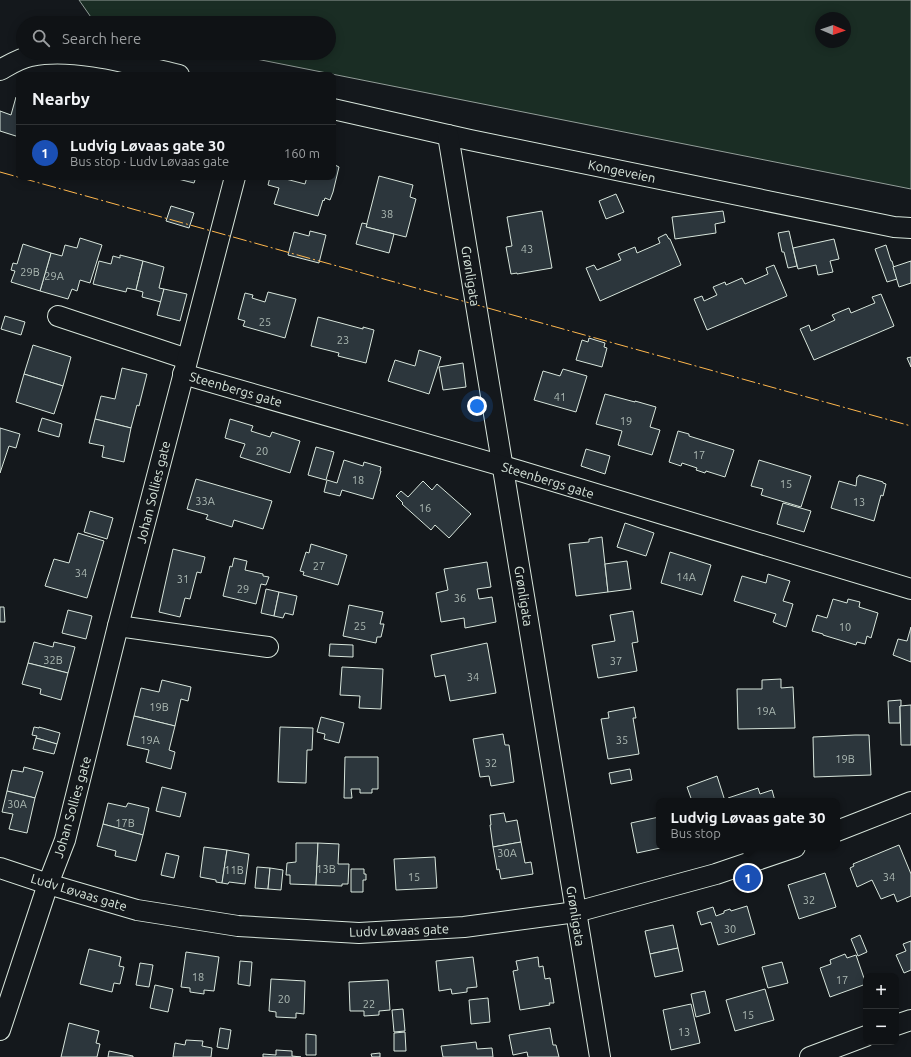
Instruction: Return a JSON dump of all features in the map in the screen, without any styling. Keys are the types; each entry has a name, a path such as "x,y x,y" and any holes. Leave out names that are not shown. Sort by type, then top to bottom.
{"street":[{"path":"0,70 21,60"},
{"path":"107,60 165,72"},
{"name":"Kongeveien","path":"336,110 448,135 894,227 911,228"},
{"name":"Grønligata","path":"448,135 600,1057"},
{"name":"Johan Sollies gate","path":"0,1030 48,884 65,840 118,626 234,180"},
{"path":"58,316 185,366"},
{"name":"Steenbergs gate","path":"185,366 502,466 911,589"},
{"path":"118,626 268,647"},
{"path":"840,830 911,802"},
{"name":"Ludv Løvaas gate","path":"0,868 48,884 137,910 238,926 359,933 464,927 576,912 716,874 786,850"},
{"path":"899,1024 911,1020"},
{"path":"810,1057 863,1037"}],"green space":[{"path":"79,0 911,0 911,189 336,75 336,72 322,72 261,60 336,60 336,16 90,16"}],"building":[{"path":"16,97 16,136 0,131 0,111 11,115"},
{"path":"336,166 339,167 336,180"},
{"path":"379,176 413,185 410,197 416,199 406,237 366,227"},
{"path":"182,180 195,180 194,183"},
{"path":"269,180 290,180 305,184 306,180 336,180 330,200 325,198 324,201 323,200 318,216 274,204 279,188 268,185"},
{"path":"616,194 624,212 606,219 599,201"},
{"path":"171,206 194,213 189,228 166,221"},
{"path":"542,211 552,268 511,274 506,247 512,246 507,217"},
{"path":"723,211 725,222 715,224 716,233 675,239 672,217"},
{"path":"362,223 367,224 366,227 394,234 389,253 356,244"},
{"path":"310,231 326,235 319,263 288,255 294,232 309,236"},
{"path":"789,231 797,266 788,268 784,252 782,252 778,233"},
{"path":"666,234 670,239 681,265 600,301 586,268 594,265 597,270 621,260 618,254 635,247 637,253 660,243 658,238"},
{"path":"80,238 102,245 90,283 80,280 77,291 72,289 68,299 40,291 51,253 62,256 65,245 77,248"},
{"path":"834,239 839,259 830,261 833,272 818,275 816,265 798,269 793,248"},
{"path":"23,244 51,253 40,291 11,282 15,271 11,270 13,263 17,264"},
{"path":"886,245 897,279 887,282 875,249"},
{"path":"120,255 143,261 136,290 127,288 126,292 93,284 99,261 111,264 113,256 120,258"},
{"path":"143,261 164,267 159,288 164,289 161,302 142,297 143,292 136,290"},
{"path":"911,261 911,283 899,287 893,267"},
{"path":"774,265 787,296 707,330 694,299 702,296 704,301 717,295 713,287 725,282 726,285 742,278 745,284 768,274 766,268"},
{"path":"164,289 187,294 180,321 157,315"},
{"path":"268,292 296,299 285,338 243,326 245,321 238,319 245,293 253,295 252,298 265,302"},
{"path":"881,294 894,326 814,360 800,329 809,325 811,331 835,320 832,315 849,308 851,313 875,303 872,297"},
{"path":"5,316 25,322 21,335 1,329"},
{"path":"318,317 363,329 363,327 374,330 366,363 338,356 339,353 311,346"},
{"path":"589,338 605,343 604,347 607,348 602,367 576,360 582,340 588,342"},
{"path":"33,345 71,357 63,386 24,374"},
{"path":"419,350 441,357 429,394 388,381 395,360 415,366"},
{"path":"911,357 911,367 907,358"},
{"path":"463,363 466,387 443,390 439,367"},
{"path":"122,368 147,374 139,406 137,405 131,428 95,419 101,396 115,399"},
{"path":"563,369 587,376 576,412 534,400 543,371 560,376"},
{"path":"24,374 63,386 54,414 16,402"},
{"path":"605,394 656,407 650,427 660,430 652,455 618,445 622,431 596,424"},
{"path":"42,418 62,424 59,437 38,431"},
{"path":"95,419 131,428 124,462 102,457 104,446 89,443"},
{"path":"230,419 253,426 251,431 270,437 272,432 300,441 290,473 240,457 245,444 225,438"},
{"path":"0,428 20,434 16,448 9,446 0,473"},
{"path":"678,431 689,434 689,436 734,450 725,477 706,471 705,473 696,470 697,468 682,463 681,466 669,462"},
{"path":"316,447 334,452 326,480 308,475"},
{"path":"586,449 610,456 605,474 581,466"},
{"path":"344,460 363,466 364,462 381,467 373,499 342,490 340,496 324,492 327,480 337,483"},
{"path":"759,460 811,476 801,507 761,495 763,489 751,486"},
{"path":"859,475 886,484 883,496 881,495 874,521 831,508 839,481 856,486 857,477"},
{"path":"196,479 272,501 263,529 234,520 232,527 206,519 208,515 187,509"},
{"path":"423,481 432,490 437,484 471,514 449,538 435,525 431,530 402,504 403,503 396,496 401,491 408,497"},
{"path":"783,503 811,511 804,532 777,524"},
{"path":"90,511 113,518 107,539 84,532"},
{"path":"625,523 654,533 646,556 617,547"},
{"path":"78,533 104,541 87,598 45,586 54,559 69,563"},
{"path":"602,537 608,592 576,596 569,544 589,542 589,539"},
{"path":"311,544 347,555 338,585 303,575 304,572 300,571 306,552 309,553"},
{"path":"173,549 205,557 201,573 197,572 190,599 185,598 180,617 159,612"},
{"path":"670,552 711,565 702,595 661,583"},
{"path":"234,558 247,561 245,570 269,577 266,585 261,584 256,604 223,596 230,566 232,567"},
{"path":"627,561 631,589 608,592 605,564"},
{"path":"487,562 491,587 477,589 479,599 492,597 496,622 465,628 464,618 441,622 436,593 448,590 444,569"},
{"path":"768,574 790,581 783,601 793,604 786,627 773,622 776,614 734,601 742,576 766,583"},
{"path":"266,589 279,592 274,616 261,613"},
{"path":"279,592 297,596 293,615 285,613 283,618 274,616"},
{"path":"833,599 847,603 848,599 860,602 859,607 878,613 871,638 867,636 865,644 857,642 856,645 812,631 817,615 827,618"},
{"path":"349,605 383,612 380,624 384,624 381,637 377,637 376,643 343,636"},
{"path":"0,607 4,607 5,622 0,622"},
{"path":"68,610 92,616 86,639 62,633"},
{"path":"633,611 638,642 632,643 637,671 598,678 592,645 615,641 610,615"},
{"path":"911,627 911,662 893,655 898,639 907,641"},
{"path":"34,642 53,647 54,642 75,647 68,673 28,663"},
{"path":"487,643 496,693 450,701 445,675 435,677 431,655"},
{"path":"330,644 353,645 353,657 329,656"},
{"path":"28,663 68,673 61,700 40,694 41,689 22,684"},
{"path":"342,667 383,669 381,709 359,708 360,696 340,695"},
{"path":"781,679 781,688 793,687 795,728 738,729 737,689 762,689 762,680"},
{"path":"162,680 191,687 188,701 181,699 175,726 134,716 141,688 159,692"},
{"path":"901,700 900,723 889,723 888,701"},
{"path":"911,705 911,745 901,745 900,706"},
{"path":"634,707 636,718 633,718 639,754 608,759 601,719 609,718 608,712"},
{"path":"134,716 175,726 169,750 175,752 171,769 146,762 149,750 127,745"},
{"path":"321,717 344,723 339,743 324,739 325,734 317,732"},
{"path":"34,727 60,733 57,744 36,738 37,736 32,735"},
{"path":"280,727 313,728 312,750 307,750 306,783 278,782"},
{"path":"503,734 505,745 509,745 514,782 491,786 489,776 480,777 473,739"},
{"path":"869,735 871,775 814,777 813,737"},
{"path":"36,738 57,744 54,754 33,749"},
{"path":"345,757 378,757 378,789 372,789 372,793 360,793 360,789 351,789 352,798 344,798"},
{"path":"24,767 43,772 35,798 7,791 12,770 23,772"},
{"path":"630,769 632,780 611,784 609,773"},
{"path":"717,776 724,798 691,798 687,787"},
{"path":"162,787 186,793 180,817 156,811"},
{"path":"758,788 760,794 772,790 774,798 728,798"},
{"path":"7,791 35,798 27,833 9,829 13,814 2,812"},
{"path":"108,803 126,807 128,803 149,808 143,835 103,824"},
{"path":"504,813 506,822 517,820 521,842 493,847 490,815"},
{"path":"656,818 656,849 637,853 631,823"},
{"path":"103,824 143,835 136,861 115,856 116,851 97,846"},
{"path":"521,842 525,863 531,862 533,874 501,879 499,869 497,870 493,847"},
{"path":"296,843 318,843 316,885 290,884 290,875 286,875 287,863 296,862"},
{"path":"318,843 339,844 338,864 349,864 348,884 342,884 342,886 316,885"},
{"path":"899,845 911,874 911,896 897,902 894,894 881,899 872,880 857,887 850,868 854,866 853,864"},
{"path":"204,847 227,850 222,883 216,882 216,880 200,877"},
{"path":"227,850 249,854 245,884 229,882 228,884 222,883"},
{"path":"166,853 179,856 174,878 161,875"},
{"path":"435,857 437,888 396,890 394,859"},
{"path":"257,867 270,868 268,889 255,888"},
{"path":"270,868 283,870 281,890 268,889"},
{"path":"351,869 364,869 366,880 363,880 363,892 351,892"},
{"path":"825,873 836,907 799,919 788,885"},
{"path":"747,906 755,934 718,945 711,922 701,925 697,912 713,907 716,916 730,909 731,911"},
{"path":"673,925 678,948 650,954 645,931"},
{"path":"860,935 867,952 858,956 851,939"},
{"path":"911,941 911,970 904,973 896,955 906,951 903,944"},
{"path":"678,948 683,971 655,977 650,954"},
{"path":"89,949 121,957 119,966 124,967 120,984 114,983 112,992 80,984"},
{"path":"186,952 219,957 214,991 204,990 204,994 190,992 190,988 181,987"},
{"path":"845,954 847,958 856,955 863,975 863,985 830,997 820,968 831,964 830,960"},
{"path":"473,957 477,987 467,988 467,992 452,994 451,989 439,991 436,961"},
{"path":"538,957 539,967 543,966 545,979 550,978 554,1003 520,1010 513,971 518,970 516,961"},
{"path":"240,961 252,962 250,986 238,984"},
{"path":"782,962 788,983 768,988 762,967"},
{"path":"140,963 153,965 149,987 136,985"},
{"path":"271,979 305,981 304,1014 296,1013 296,1018 276,1017 276,1012 269,1011"},
{"path":"388,980 390,1010 379,1011 379,1015 364,1016 364,1011 350,1011 349,982"},
{"path":"155,985 173,989 168,1012 150,1008"},
{"path":"765,989 774,1020 735,1031 726,1000"},
{"path":"705,991 710,1013 696,1017 691,994"},
{"path":"488,998 490,1022 471,1024 469,1000"},
{"path":"691,1004 700,1043 671,1050 663,1010"},
{"path":"403,1009 405,1031 394,1032 392,1010"},
{"path":"69,1023 99,1031 96,1043 100,1044 97,1057 61,1057"},
{"path":"220,1028 231,1030 228,1049 217,1047"},
{"path":"550,1028 553,1045 556,1045 559,1057 528,1057 527,1052 513,1055 509,1035"},
{"path":"405,1032 406,1051 394,1051 394,1033"},
{"path":"306,1034 316,1035 316,1055 306,1055"},
{"path":"186,1040 203,1041 202,1046 212,1048 211,1057 173,1057 175,1043 185,1045"},
{"path":"476,1042 477,1049 492,1048 493,1057 443,1057 441,1046"},
{"path":"276,1050 292,1051 292,1056 301,1057 263,1057 263,1054 276,1055"},
{"path":"109,1051 133,1056 133,1057 108,1057"},
{"path":"380,1053 380,1057 372,1057 371,1054"}],"power":[{"path":"0,172 16,176"},
{"path":"29,180 911,426"}],"place":[{"name":"Ludvig Løvaas gate 30","path":"748,878"}]}
